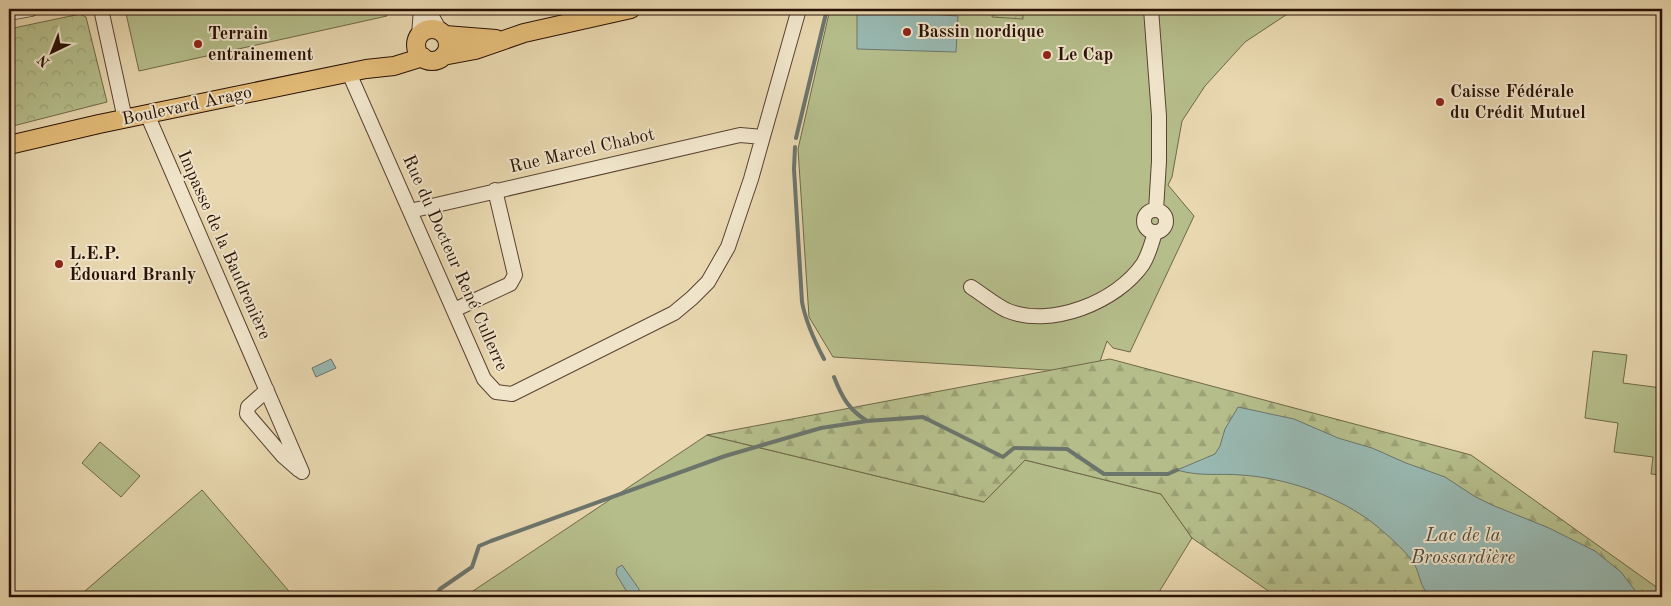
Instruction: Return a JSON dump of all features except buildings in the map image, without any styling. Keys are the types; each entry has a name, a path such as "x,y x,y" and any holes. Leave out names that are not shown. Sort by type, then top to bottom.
{"main road":[{"path":"443,56 475,50 524,33 631,9"},
{"path":"443,33 448,44 446,52 440,59 431,60 420,45 425,30 430,29 443,33 502,40"},
{"name":"Boulevard Arago","path":"9,145 348,72 394,66 420,45"}],"street":[{"path":"9,13 31,9"},
{"path":"101,9 125,119"},
{"path":"420,9 420,45"},
{"path":"428,9 443,33"},
{"name":"Rue du Docteur René Cullerre","path":"348,72 484,379 496,392 512,394 674,312 708,282 728,247 751,180 799,9"},
{"path":"970,287 1006,310 1029,315 1056,315 1088,307 1113,292 1142,265 1150,250 1156,232 1148,230 1144,220 1147,213 1156,210 1159,161 1159,116 1152,9"},
{"name":"Impasse de la Baudrenière","path":"147,114 267,390 302,472 283,456 247,414 248,407 267,390"},
{"name":"Rue Marcel Chabot","path":"410,211 740,135 763,137"},
{"name":"Rue Marcel Chabot","path":"454,310 510,284 515,275 496,190"}],"green space":[{"name":"Terrain entrainement","path":"125,9 385,9 387,16 139,71"},
{"path":"830,9 1295,9 1245,42 1205,86 1182,121 1172,177 1168,185 1194,216 1130,352 1113,348 1107,341 1096,373 833,357 809,317 798,149"},
{"path":"993,9 1023,9 1023,19 992,17"},
{"path":"80,14 86,17 107,102 9,127 9,29"},
{"path":"1593,351 1627,355 1623,383 1662,388 1660,405 1662,405 1662,475 1651,474 1653,457 1614,452 1618,423 1585,418"},
{"path":"1110,359 1471,455 1662,591 1662,597 1277,597 1192,538 1161,494 1025,460 984,502 707,435"},
{"path":"707,435 984,502 1025,460 1161,494 1192,538 1156,597 464,597"},
{"path":"100,442 140,476 121,497 82,463"},
{"path":"202,490 294,597 78,597"}],"water":[{"name":"Bassin nordique","path":"857,9 958,16 956,52 857,49"},
{"path":"331,359 336,368 316,377 312,368"},
{"name":"Lac de la Brossardière","path":"1238,407 1294,419 1338,438 1372,448 1445,477 1492,505 1549,528 1595,551 1621,572 1640,597 1432,597 1422,586 1416,567 1404,551 1369,520 1340,502 1308,489 1275,480 1241,475 1201,474 1177,470 1215,454 1220,446 1225,429"},
{"path":"622,565 639,589 639,593 635,597 630,597 616,574 617,568"}],"waterway":[{"path":"796,138 827,9"},
{"path":"795,147 794,169 802,302 811,331 824,359"},
{"path":"834,377 846,402 867,421"},
{"path":"434,597 440,589 472,567 479,546 725,456 821,428 867,421 923,417 1003,457 1014,448 1067,449 1104,474 1168,474 1177,470"}],"place":[{"name":"Bassin nordique","path":"907,32"},
{"name":"Terrain entrainement","path":"198,44"},
{"name":"Le Cap","path":"1047,55"},
{"name":"Caisse Fédérale du Crédit Mutuel","path":"1440,102"},
{"name":"L.E.P. Édouard Branly","path":"59,264"}]}
